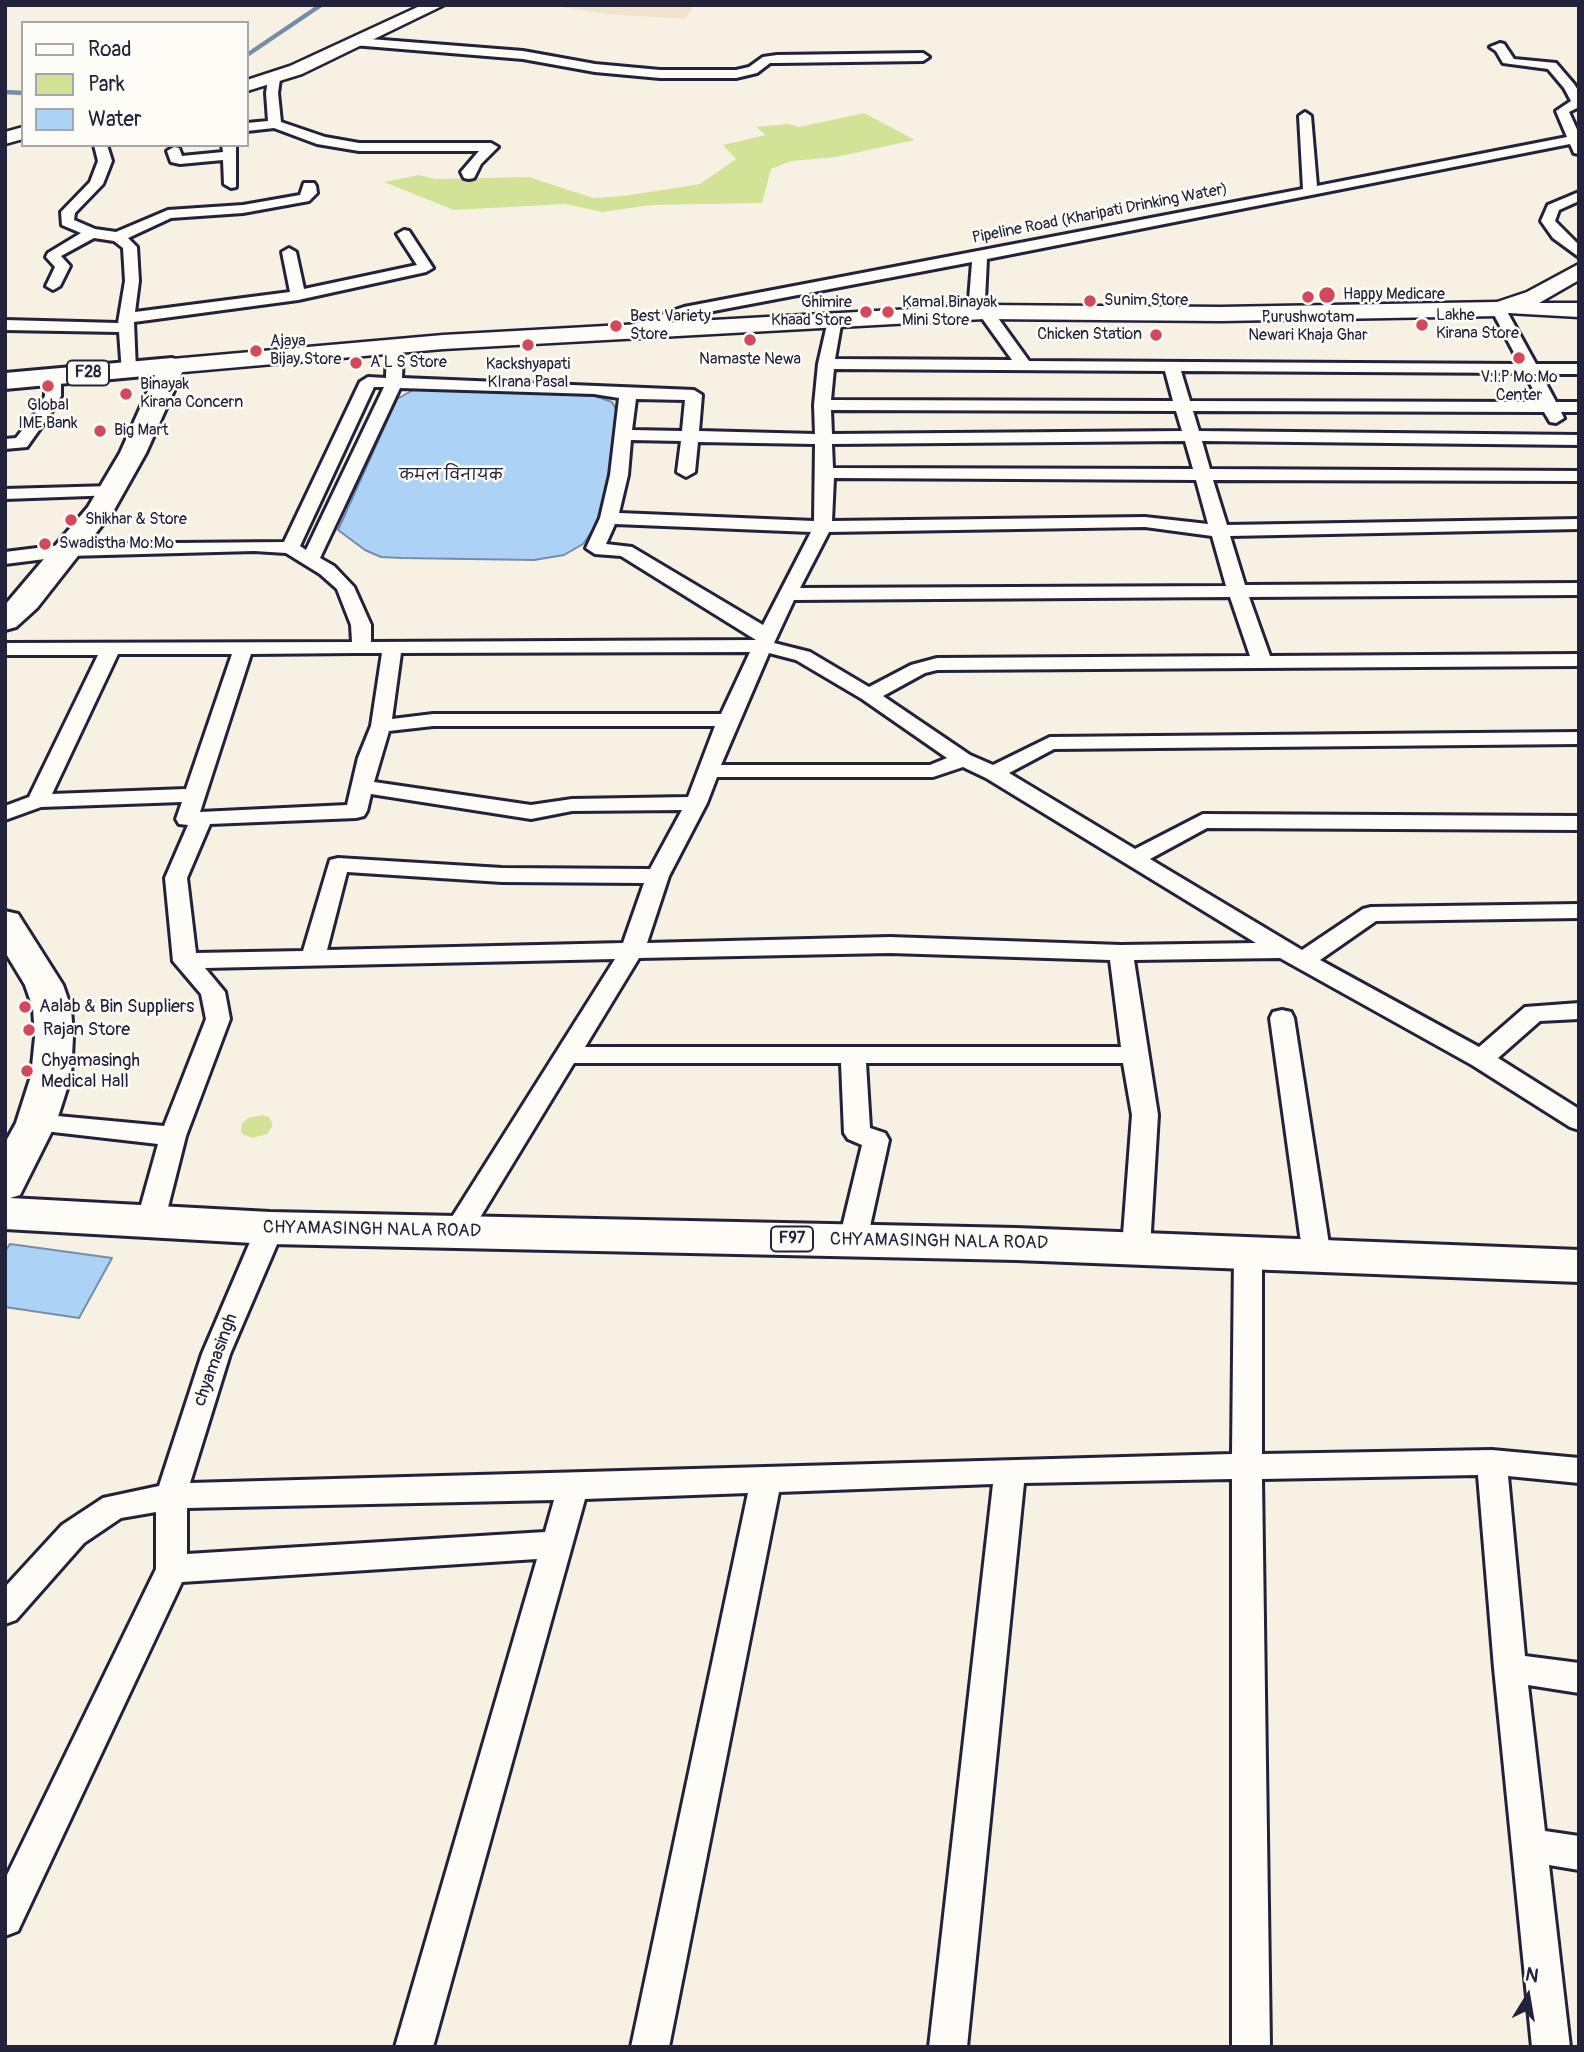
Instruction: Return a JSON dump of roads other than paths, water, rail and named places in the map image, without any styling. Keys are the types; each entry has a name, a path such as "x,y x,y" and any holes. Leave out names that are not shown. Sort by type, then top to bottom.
{"main road":[{"path":"248,86 274,79 436,5"},
{"name":"F28","path":"5,381 395,346 834,319 984,312 1221,314 1499,309 1535,297 1579,270"},
{"path":"1499,309 1579,310"},
{"path":"5,621 26,602 69,550 111,491 133,453 172,366"},
{"path":"5,922 44,985 52,1008 54,1037 51,1076 37,1122 5,1184"},
{"name":"CHYAMASINGH NALA ROAD","path":"5,1213 270,1228 1136,1248 1248,1255 1579,1266"}],"street":[{"path":"357,42 523,55 595,68 660,74 736,74 752,70 767,60 777,59 923,57"},
{"path":"1496,47 1500,47 1511,62 1552,66 1570,87 1578,102 1562,111 1577,142"},
{"path":"274,79 272,104 275,124"},
{"path":"1305,116 1310,190"},
{"path":"248,127 275,124 322,141 359,147 491,147 476,161 468,172 469,175"},
{"name":"Pipeline Road (Kharipati Drinking Water)","path":"630,330 684,312 1092,235 1310,190 1577,142"},
{"path":"101,147 105,161 96,184 68,212 67,222 92,233 118,237 130,247 132,259 127,323 128,370"},
{"path":"174,150 176,159 180,160 228,151 230,184"},
{"path":"118,237 169,214 243,209 304,198 310,193 309,186"},
{"path":"1579,196 1553,208 1548,221 1579,253"},
{"path":"53,286 63,266 53,257 55,253 92,233"},
{"path":"5,325 127,323 298,295 426,268 404,234"},
{"path":"289,253 298,295"},
{"path":"980,255 977,300 1023,364"},
{"path":"1499,309 1527,369 1549,407 1573,440 1579,458"},
{"path":"457,1232 633,949 658,876 696,803 728,720 787,594 823,527 825,439 822,405 834,319"},
{"path":"310,560 394,383 395,346"},
{"path":"826,364 1579,369"},
{"path":"1171,365 1237,591 1262,662"},
{"path":"5,444 21,443 34,425 53,396 53,377"},
{"path":"290,548 368,382 694,395 686,472"},
{"path":"628,394 625,435 609,518 595,548 626,551 765,642 803,656 869,695 963,759 994,773 1293,955 1481,1059 1579,1121"},
{"path":"822,405 1579,407"},
{"path":"625,435 825,439 1192,436 1573,440"},
{"path":"825,473 1579,475"},
{"path":"5,494 111,491"},
{"path":"609,518 823,527 1145,522 1219,531 1579,524"},
{"path":"5,558 69,550 254,546 290,548 327,570 345,587 361,625 362,649"},
{"path":"787,594 1579,589"},
{"path":"5,649 392,649 765,642"},
{"path":"38,801 111,649"},
{"path":"243,649 187,819 356,811 361,786 381,726 392,649"},
{"path":"869,695 918,669 937,664 1262,662 1576,666"},
{"path":"381,726 433,720 728,720"},
{"path":"994,773 1050,743 1579,738"},
{"path":"708,771 933,771 963,759"},
{"path":"361,786 531,812 583,804 696,803"},
{"path":"5,814 38,801 194,795"},
{"path":"150,1223 173,1136 218,1019 213,992 185,961 176,878 202,818"},
{"path":"1135,858 1203,821 1579,822"},
{"path":"313,958 338,865 502,875 658,876"},
{"path":"185,961 890,944 1121,953 1293,955 1371,914 1579,911"},
{"path":"1121,953 1145,1115 1136,1248"},
{"path":"1481,1059 1534,1013 1579,1011"},
{"path":"1282,1018 1317,1257"},
{"path":"853,1054 857,1133 877,1140 853,1240"},
{"path":"566,1055 1134,1055"},
{"path":"37,1122 173,1136"},
{"name":"chyamasingh","path":"172,1569 171,1496 216,1354 270,1228"},
{"path":"1248,1255 1251,2047"},
{"path":"5,1610 73,1534 114,1507 171,1496 573,1487 1010,1471 1492,1462 1579,1471"},
{"path":"1492,1462 1510,1668 1550,2047"},
{"path":"948,2047 1010,1471"},
{"path":"650,2047 766,1479"},
{"path":"414,2047 573,1487"},
{"path":"5,1918 172,1569 558,1544"},
{"path":"1510,1668 1579,1678"},
{"path":"1530,1846 1579,1853"}],"water":[{"path":"431,388 595,396 612,402 618,413 610,483 602,517 583,544 564,555 534,560 381,557 365,550 338,530 397,399 413,390"},
{"path":"10,1244 112,1258 79,1318 5,1307 5,1251"}],"waterway":[{"path":"248,54 321,5"},
{"path":"5,92 21,93"}],"place":[{"name":"Happy Medicare","path":"1327,295"},
{"name":"Purushwotam Newari Khaja Ghar","path":"1308,297"},
{"name":"Sunim Store","path":"1090,301"},
{"name":"Ghimire Khaad Store","path":"866,312"},
{"name":"Kamal Binayak Mini Store","path":"888,312"},
{"name":"Lakhe Kirana Store","path":"1422,325"},
{"name":"Best Variety Store","path":"616,326"},
{"name":"Chicken Station","path":"1156,335"},
{"name":"Namaste Newa","path":"750,340"},
{"name":"Kackshyapati KIrana Pasal","path":"528,345"},
{"name":"Ajaya Bijay Store","path":"256,351"},
{"name":"V.I.P Mo:Mo Center","path":"1519,358"},
{"name":"A L S Store","path":"356,363"},
{"name":"Global IME Bank","path":"48,386"},
{"name":"Binayak Kirana Concern","path":"126,394"},
{"name":"Big Mart","path":"100,431"},
{"name":"Shikhar & Store","path":"71,520"},
{"name":"Swadistha Mo:Mo","path":"45,544"},
{"name":"Aalab & Bin Suppliers","path":"25,1007"},
{"name":"Rajan Store","path":"29,1030"},
{"name":"Chyamasingh Medical Hall","path":"27,1071"}],"district":[{"name":"कमल विनायक","path":"451,476"}]}
